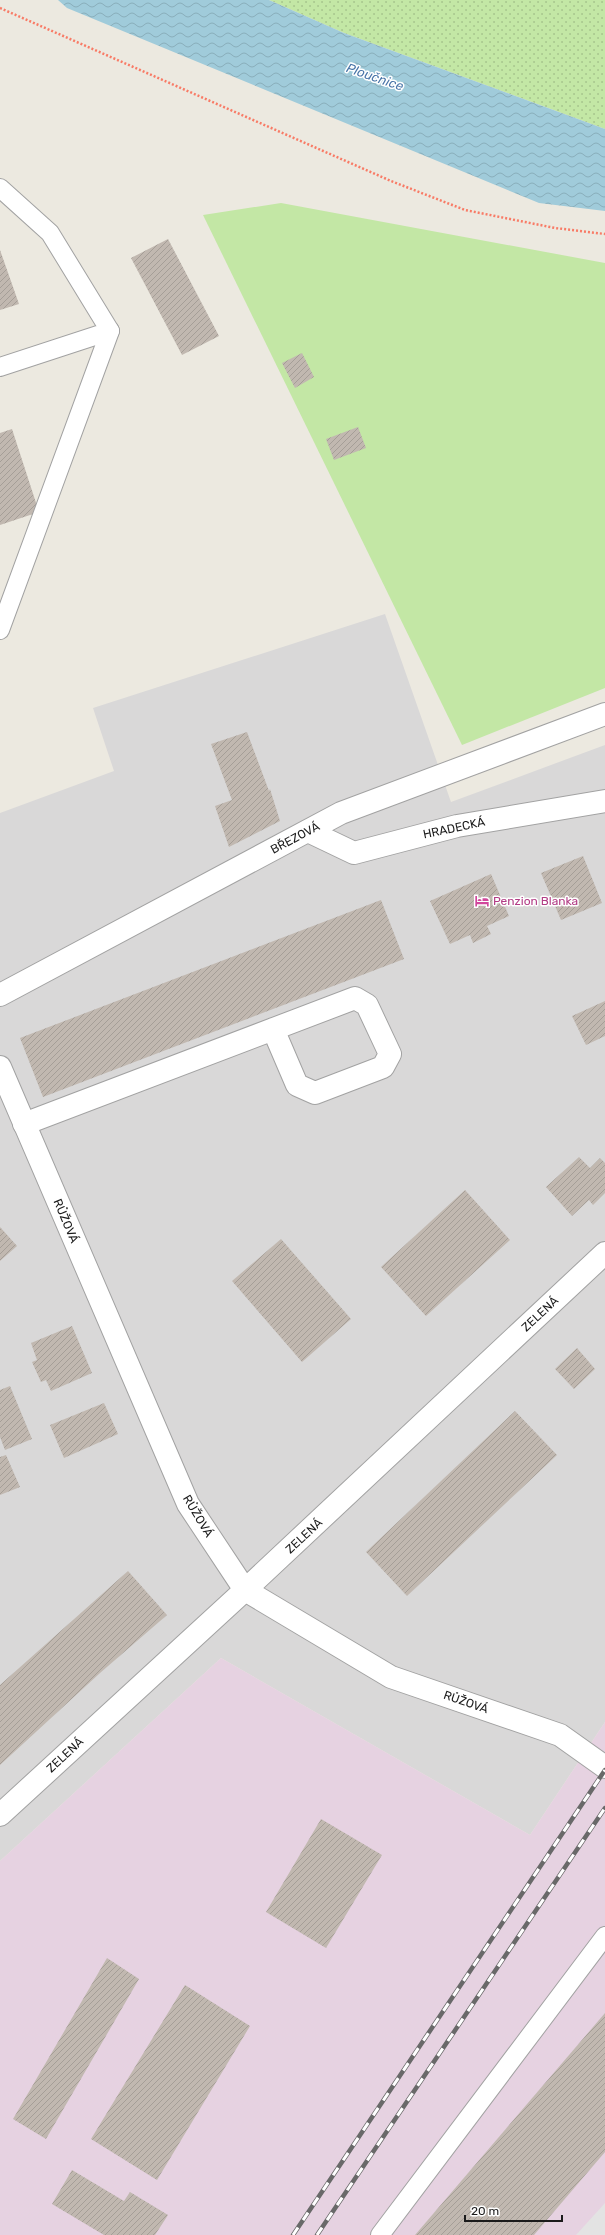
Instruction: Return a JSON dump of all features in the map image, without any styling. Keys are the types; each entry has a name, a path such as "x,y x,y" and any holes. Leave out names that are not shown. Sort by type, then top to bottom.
{"street":[{"name":"BŘEZOVÁ","path":"0,995 341,813 605,714"},
{"name":"HRADECKÁ","path":"308,831 354,853 457,826 605,801"},
{"path":"24,1124 273,1029 355,998 367,1005 390,1054 383,1067 315,1093 297,1085 273,1029"},
{"name":"RŮŽOVÁ","path":"2,1079 24,1124 188,1504 246,1590 391,1677 560,1735 605,1767"},
{"name":"ZELENÁ","path":"0,1815 246,1590 605,1253"}],"lane":[{"path":"0,188 50,233 110,331"},
{"path":"0,367 110,331"},
{"path":"0,630 110,331"},
{"path":"380,2235 605,1936"}],"path":[{"path":"0,8 391,181 465,210 555,228 605,234"}],"shaded area":[{"path":"385,614 451,802 605,745 605,1722 530,1835 221,1658 0,1861 0,813 114,771 93,708"},
{"path":"221,1658 530,1835 605,1722 605,2235 0,2235 0,1861"},
{"path":"605,2203 605,2235 576,2235"}],"green space":[{"path":"269,0 605,0 605,129 344,33"},
{"path":"281,203 605,263 605,688 462,745 203,215"}],"water":[{"name":"Ploučnice","path":"58,0 269,0 344,33 605,129 605,211 539,203 67,8"}],"building":[{"path":"168,239 219,336 182,355 131,258"},
{"path":"0,250 19,304 0,310"},
{"path":"302,353 314,377 295,388 282,363"},
{"path":"358,427 366,448 334,460 326,439"},
{"path":"12,429 39,512 0,525 0,433"},
{"path":"247,732 269,791 270,789 280,821 229,847 215,806 232,800 211,744"},
{"path":"583,856 602,903 561,920 541,873"},
{"path":"491,874 509,916 487,926 491,934 473,943 470,935 450,944 430,901"},
{"path":"381,900 404,959 43,1097 20,1038"},
{"path":"605,1001 605,1036 586,1045 572,1016"},
{"path":"579,1157 590,1168 600,1158 605,1163 605,1193 593,1205 589,1200 572,1216 546,1187"},
{"path":"465,1190 510,1240 426,1316 381,1267"},
{"path":"0,1227 17,1246 0,1261"},
{"path":"281,1239 351,1319 302,1362 232,1281"},
{"path":"72,1326 92,1373 51,1391 46,1380 41,1382 32,1362 37,1360 31,1343"},
{"path":"577,1348 595,1369 574,1389 555,1369"},
{"path":"10,1386 32,1439 5,1450 0,1437 0,1390"},
{"path":"104,1403 118,1434 64,1458 50,1425"},
{"path":"515,1411 557,1455 407,1596 366,1552"},
{"path":"6,1455 20,1487 0,1495 0,1457"},
{"path":"128,1571 167,1615 100,1673 0,1765 0,1685"},
{"path":"321,1819 382,1855 326,1948 266,1912"},
{"path":"107,1958 139,1979 46,2139 13,2119"},
{"path":"185,1985 250,2026 157,2180 91,2139"},
{"path":"605,2013 605,2152 534,2235 415,2235"},
{"path":"72,2170 124,2201 130,2192 168,2215 155,2235 104,2235 52,2204"}],"railway":[{"path":"293,2235 605,1770"},
{"path":"317,2235 605,1808"}],"place":[{"name":"Penzion Blanka","path":"482,901"}]}
